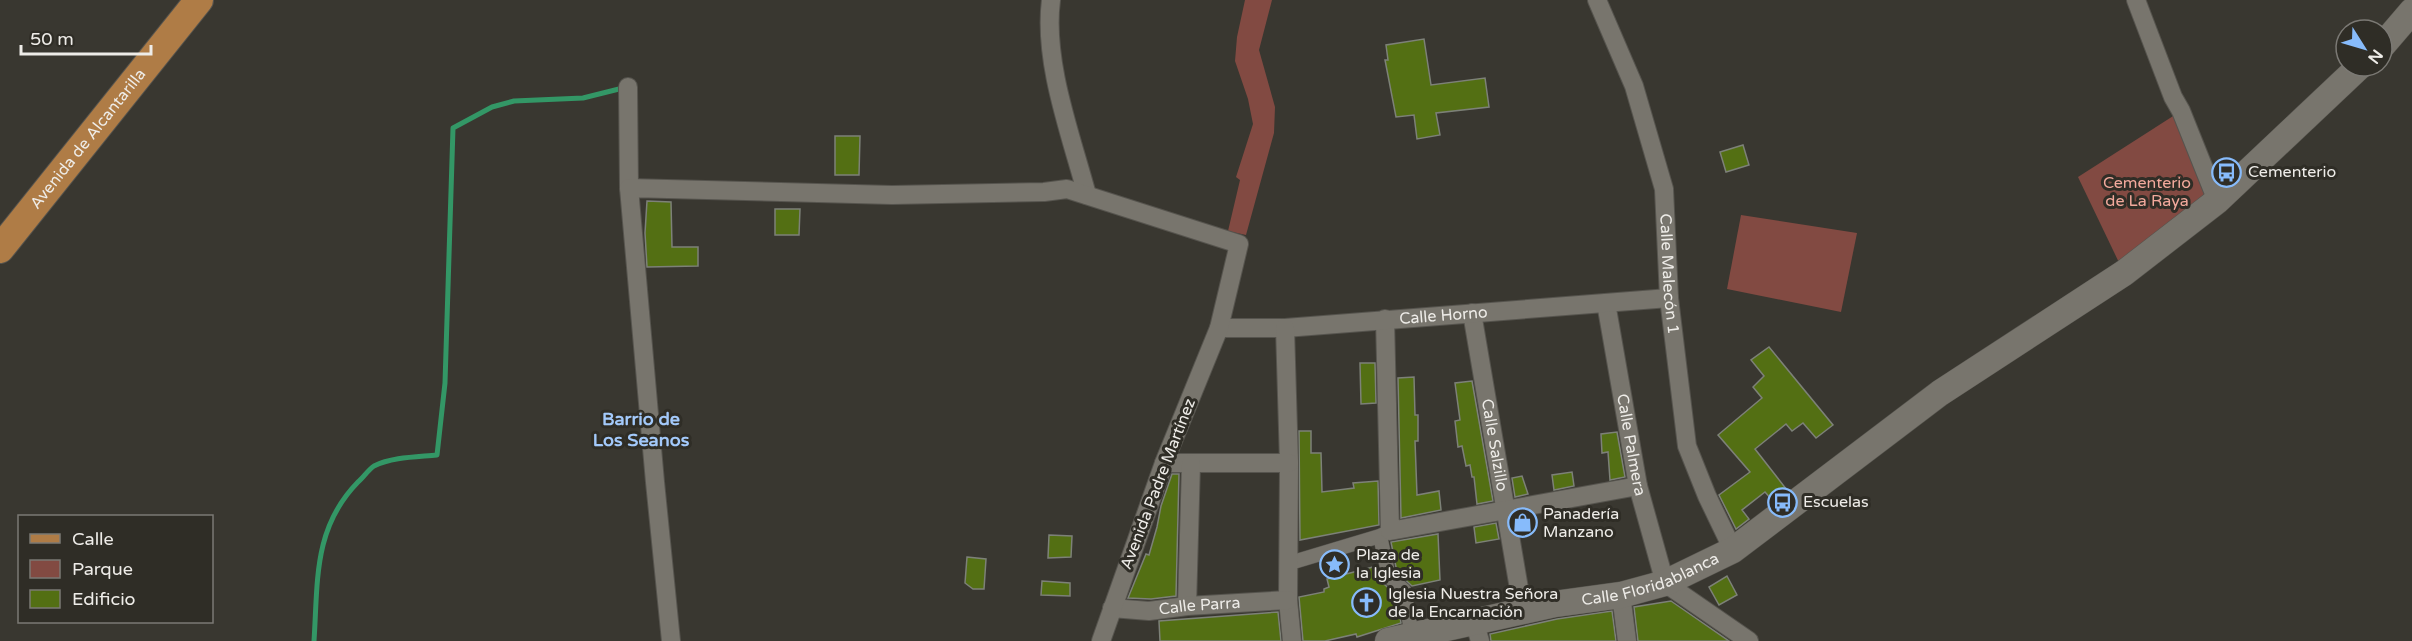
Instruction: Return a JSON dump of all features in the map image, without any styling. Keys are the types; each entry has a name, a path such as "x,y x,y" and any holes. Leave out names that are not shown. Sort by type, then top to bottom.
{"main road":[{"name":"Avenida de Alcantarilla","path":"0,249 199,0"},
{"path":"2394,32 2412,11"},
{"name":"Calle Floridablanca","path":"1400,638 1477,631 1523,612 1555,604 1621,595 1665,583 1734,550 1931,399 2124,273 2217,201 2347,78"}],"street":[{"path":"1051,0 1049,15 1053,61 1087,195"},
{"name":"Calle Malecón 1","path":"1597,0 1634,86 1664,189 1669,298 1687,446 1707,496 1734,550"},
{"path":"2136,0 2173,98 2181,111 2217,201"},
{"path":"628,87 629,188 671,641"},
{"path":"629,188 892,195 1044,192 1067,189 1087,195"},
{"name":"Avenida Padre Martínez","path":"1087,195 1239,244 1219,328 1164,463 1101,641"},
{"name":"Calle Horno","path":"1219,328 1284,328 1669,298"},
{"name":"Calle Palmera","path":"1606,303 1638,486 1665,583"},
{"name":"Calle Salzillo","path":"1472,313 1523,612"},
{"path":"1385,319 1385,533 1389,577 1404,591 1400,638"},
{"path":"1284,328 1289,463 1288,600 1292,641"},
{"path":"1164,463 1289,463"},
{"path":"1187,606 1191,464"},
{"path":"1290,564 1385,533 1504,509 1638,486"},
{"path":"1665,583 1749,641"},
{"path":"1621,595 1627,641"},
{"name":"Calle Parra","path":"1112,608 1149,611 1187,606 1288,600"}],"green space":[{"path":"1245,0 1272,0 1259,50 1275,107 1274,133 1246,235 1228,231 1240,180 1236,177 1253,124 1248,99 1235,61 1237,37"},
{"name":"Cementerio de La Raya","path":"2181,111 2217,201 2124,273 2078,177"},
{"path":"1741,215 1857,233 1841,312 1727,289"}],"building":[{"path":"1424,39 1431,85 1485,78 1489,107 1436,113 1440,135 1417,139 1414,115 1396,117 1385,60 1388,60 1386,45"},
{"path":"835,136 860,136 859,175 835,175"},
{"path":"1743,145 1749,165 1726,172 1720,152"},
{"path":"647,201 671,202 672,247 698,247 698,266 647,267 645,233"},
{"path":"775,209 800,209 799,235 775,235"},
{"path":"1769,347 1833,425 1816,438 1803,423 1792,431 1786,424 1755,449 1787,490 1773,501 1765,492 1742,510 1749,519 1736,529 1719,495 1750,472 1718,435 1762,398 1753,387 1764,376 1751,360"},
{"path":"1360,363 1375,363 1376,403 1361,404"},
{"path":"1414,377 1415,415 1418,415 1418,441 1415,441 1417,495 1439,491 1441,510 1401,518 1398,378"},
{"path":"1472,381 1493,501 1477,504 1474,477 1472,477 1470,465 1466,466 1462,446 1458,447 1455,421 1460,420 1455,383"},
{"path":"1299,431 1311,431 1311,453 1321,453 1322,492 1354,488 1353,483 1378,481 1379,525 1300,540"},
{"path":"1617,432 1625,477 1610,480 1608,452 1602,453 1601,434"},
{"path":"1572,472 1574,486 1554,490 1552,475"},
{"path":"1172,474 1179,474 1176,596 1151,599 1128,598 1146,554 1149,555 1161,506"},
{"path":"1522,476 1528,494 1515,497 1512,478"},
{"path":"1531,517 1533,532 1521,534 1519,519"},
{"path":"1496,523 1499,539 1476,543 1474,527"},
{"path":"1438,534 1440,580 1412,586 1397,572 1391,542"},
{"path":"1049,535 1072,536 1071,557 1048,558"},
{"path":"967,557 986,559 984,589 973,589 965,583"},
{"name":"Iglesia Nuestra Señora de la Encarnación","path":"1377,566 1383,583 1396,595 1401,623 1357,637 1356,634 1325,641 1303,641 1299,597 1324,592 1324,589 1329,587 1327,579"},
{"path":"1727,576 1737,595 1719,605 1709,587"},
{"path":"1042,581 1070,583 1070,596 1041,595"},
{"path":"1671,601 1729,641 1638,641 1634,607"},
{"path":"1612,611 1616,641 1491,641 1490,634 1557,619"},
{"path":"1278,612 1281,641 1160,641 1159,621"}],"waterway":[{"path":"314,641 321,556 325,537 343,500 374,466 397,459 437,455 445,383 453,128 492,107 514,101 583,98 623,88"}],"place":[{"name":"Cementerio","path":"2227,172"},
{"name":"Escuelas","path":"1782,502"},
{"name":"Panadería Manzano","path":"1522,523"},
{"name":"Plaza de la Iglesia","path":"1335,564"},
{"name":"Iglesia Nuestra Señora de la Encarnación","path":"1367,603"}],"district":[{"name":"Barrio de Los Seanos","path":"641,429"}]}
